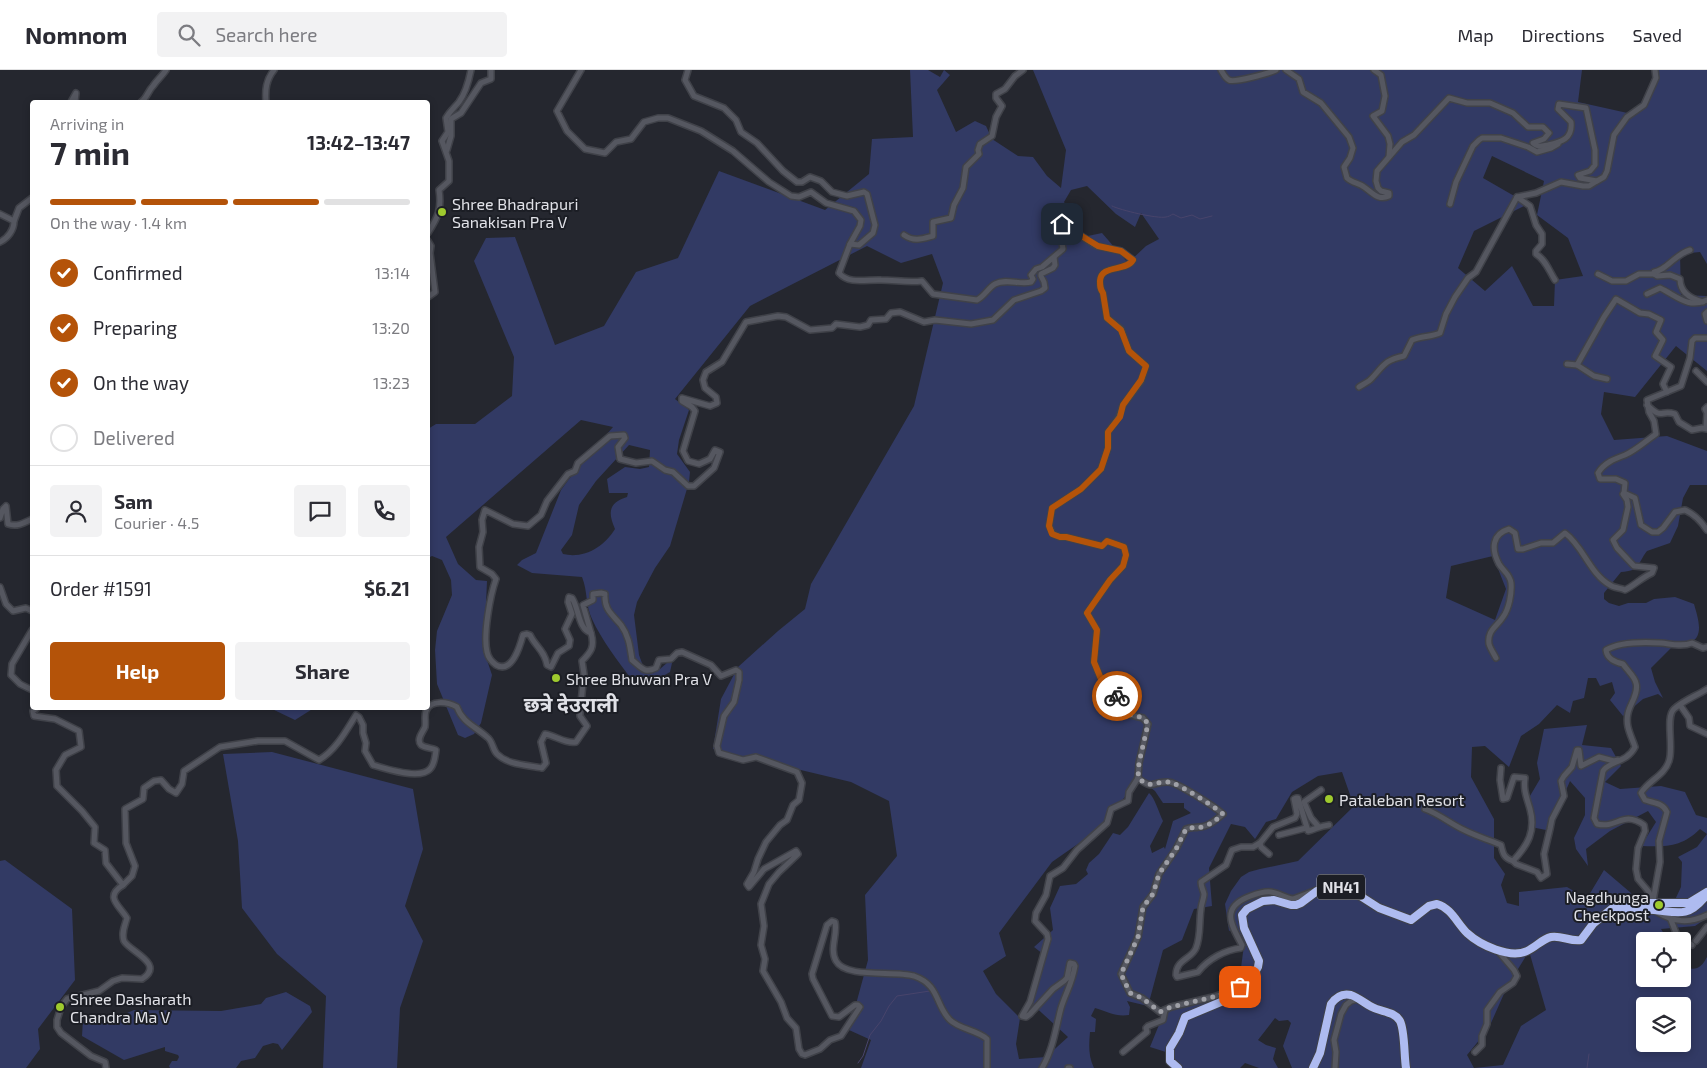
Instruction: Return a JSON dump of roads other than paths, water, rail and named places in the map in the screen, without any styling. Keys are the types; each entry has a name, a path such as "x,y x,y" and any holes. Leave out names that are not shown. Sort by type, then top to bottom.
{"highway":[{"name":"NH41","path":"1255,974 1259,961 1244,928 1242,920 1244,912 1263,901 1269,900 1291,905 1301,903 1317,891 1334,887 1346,888 1379,908 1411,920 1428,906 1441,905 1446,908 1469,935 1503,952 1517,954 1528,951 1548,938 1558,937 1581,940 1593,924 1609,911 1653,907 1680,914 1690,911 1707,893"},
{"path":"1178,1068 1170,1061 1169,1053 1185,1017 1244,993 1255,974"},
{"path":"1313,1068 1320,1053 1331,1004 1334,1000 1344,995 1352,995 1374,1009 1388,1012 1399,1020 1402,1028 1406,1068"}],"street":[{"path":"144,100 152,86 162,77 166,70"},
{"path":"266,100 265,90 274,70"},
{"path":"430,230 442,203 440,190 449,181 450,161 442,141 448,132 446,118 451,109 459,102 469,78 470,70"},
{"path":"447,150 451,136 451,119 461,113 481,83 491,79 491,70"},
{"path":"582,70 557,110 567,131 585,149 605,153 616,142 631,139 644,122 658,118 668,118 701,131 733,151 769,182 791,196 799,198 811,192 826,203 854,211 861,220 839,273 843,277 863,282 880,279 911,282 922,281 933,294 977,300 982,298 995,284 1000,282 1031,282 1033,271 1042,267 1063,249 1059,226 1062,224 1098,246 1121,251 1133,260 1132,263 1125,267 1108,270 1103,274 1100,278 1101,290 1107,318 1121,330 1129,351 1146,366 1141,380 1123,405 1120,417 1108,432 1108,448 1101,469 1081,489 1052,508 1049,526 1052,534 1060,537 1102,546 1107,541 1124,547 1126,555 1123,566 1110,580 1087,613 1097,630 1094,662 1106,691 1118,697 1117,704 1123,713 1144,718 1148,724 1139,763 1138,778 1132,785 1128,801 1111,809 1106,823 1077,850 1063,868 1051,874 1046,895 1036,913 1035,921 1047,934 1048,938 1030,1002 1022,1016 1026,1017 1030,1014 1053,989 1067,978 1070,964 1075,966 1072,984 1065,997 1056,1031 1042,1068"},
{"path":"688,70 686,80 694,96 724,108 736,120 741,132 757,144 783,172 797,182 802,182 810,177 821,181 832,192 847,196 864,192 867,194 875,225 873,232 859,245 850,244"},
{"path":"904,235 910,239 917,240 933,236 933,222 952,218 954,204 963,188 966,167 979,154 980,144 988,139 994,131 996,117 1002,106 996,98 996,94 1005,90 1015,76 1023,70"},
{"path":"1221,70 1227,79 1232,81 1258,74 1268,74 1276,70"},
{"path":"1286,70 1298,79 1302,92 1321,103 1349,137 1353,148 1344,168 1347,178 1364,187 1378,198 1386,198 1389,196 1389,193 1378,188 1376,181 1377,170 1388,156 1394,153 1402,142 1414,135 1449,98 1467,103 1490,103 1498,108 1505,109 1528,128 1546,128 1548,133 1544,139 1535,142 1534,145 1541,147 1558,144"},
{"path":"1374,70 1381,75 1384,96 1382,111 1373,116 1388,136 1390,144 1388,156"},
{"path":"1359,387 1371,380 1384,363 1390,359 1404,356 1412,340 1440,333 1446,314 1455,297 1468,278 1476,272 1485,252 1517,197 1536,193 1561,182 1589,186 1604,177 1607,171 1614,135 1627,118 1644,105 1656,78 1655,70"},
{"path":"72,100 76,93 75,100"},
{"path":"1450,204 1456,182 1474,146 1482,138 1501,138 1537,152 1551,148 1566,138 1572,125 1568,117 1558,109 1559,104 1586,108 1595,150 1595,165 1590,170 1578,175 1580,178 1597,181"},
{"path":"1517,197 1530,206 1536,225 1542,234 1542,244 1536,251 1536,254 1540,255 1555,280"},
{"path":"0,242 6,239 14,226 19,208 30,200"},
{"path":"0,214 14,221"},
{"path":"1654,274 1654,272 1661,270 1680,253 1690,250"},
{"path":"430,254 435,292 430,296"},
{"path":"591,633 586,632 583,627 575,602 570,597 568,602 572,614 565,629 570,643 569,646 558,653 553,666 547,665 544,653 527,634 523,635 510,664 506,667 495,665 487,652 486,641 490,595 496,579 492,574 480,567 479,547 483,532 482,520 485,510 514,524 528,526 541,515 547,501 568,474 575,471 578,463 610,436 624,435 626,438 618,447 620,459 636,463 652,460 665,470 674,472 688,486 694,486 714,468 720,452 715,450 710,459 699,464 688,460 683,451 695,411 682,401 682,398 710,406 717,402 716,397 705,388 703,380 706,372 722,362 746,322 778,316 786,317 810,330 832,328 836,324 860,327 868,325 871,320 886,319 891,313 900,312 924,322 935,320 971,324 993,320 1014,300 1021,296 1042,291 1045,288 1041,276 1053,268 1055,265 1054,257"},
{"path":"1598,274 1612,280 1626,281 1639,274 1670,275 1680,279 1680,286 1690,298 1705,301"},
{"path":"1648,294 1660,288 1678,299 1698,304 1705,301"},
{"path":"1578,365 1616,299 1640,313 1649,314 1661,320 1656,332 1663,340 1655,356 1671,367 1663,384 1667,392"},
{"path":"1707,312 1705,314 1707,321"},
{"path":"1496,658 1489,644 1490,633 1492,628 1503,618 1511,589 1509,577 1498,561 1494,540 1509,529 1514,533 1518,548 1523,549 1553,543 1565,533 1599,576 1609,585 1625,590 1632,586 1636,580 1652,573 1654,568 1634,566 1617,548 1613,540 1623,530 1628,507 1627,500 1623,494 1625,483 1616,479 1600,479 1598,473 1600,468 1612,459 1625,455 1656,434 1654,421 1646,405 1647,400 1682,384 1690,358 1692,341 1695,338 1707,338"},
{"path":"1567,364 1578,365 1594,376 1607,379"},
{"path":"1696,372 1707,382"},
{"path":"1646,405 1657,414 1675,414 1679,422 1692,430 1706,428 1707,413 1705,409 1707,407"},
{"path":"1624,493 1635,498 1642,525 1652,532 1658,532 1663,528 1675,512 1685,510 1691,512 1702,522 1707,530"},
{"path":"0,518 6,506 8,524 13,526 21,525 30,520"},
{"path":"0,588 6,604 13,611 26,608 30,610"},
{"path":"430,705 436,702 455,705 458,707 460,714 474,729 487,736 497,754 512,763 542,768 546,763 541,742 545,734 569,743 576,742 587,726 580,716 584,674 582,664 583,660 591,652 593,640 583,605 593,600 593,594 605,594 604,603 611,615 621,625 629,641 632,660 645,670 649,671 656,668 659,660 672,659 676,653 682,652 711,665 721,676 736,670 739,672 739,680 734,702 724,716 717,746 719,753 743,760 756,757 796,772 802,783 799,800 793,805 787,820 780,825 766,842 747,884 749,887 764,869 780,859 796,851 798,854 769,884 761,904 764,926 761,945 765,959 763,971 781,1002 787,1018 796,1028 800,1052 805,1055 820,1050 830,1040 841,1036 860,1007 855,1005 839,1017 832,1016 812,979 827,925 832,921 835,922 836,926 834,955 839,964 852,970 907,975 920,979 936,993 950,1021 987,1039 986,1068"},
{"path":"30,633 12,664 11,675 20,684 30,689"},
{"path":"1670,920 1690,921 1704,916 1707,926 1694,943 1678,938 1670,920 1653,907 1649,892 1638,879 1636,869 1638,848 1645,831 1644,825 1629,818 1602,826 1597,824 1594,818 1603,771 1606,766 1624,759 1635,748 1627,724 1628,713 1637,686 1636,680 1627,672 1623,664 1614,661 1606,654 1606,650 1623,644 1652,642 1685,646 1692,643 1703,648 1707,647"},
{"path":"1653,907 1660,862 1659,841 1667,812 1660,804 1645,800 1642,793 1669,762 1672,746 1670,716 1673,710 1707,689"},
{"path":"1680,704 1689,718 1690,726 1707,734"},
{"path":"34,710 34,716 55,718 79,731 81,746 65,755 56,770 57,786 95,827 94,843 106,850 106,863 123,885"},
{"path":"106,1068 105,1062 91,1056 61,1033 57,1020 61,1007 67,999 99,991 113,981 122,978 142,979 148,974 149,966 145,959 123,940 123,927 127,918 114,901 114,895 118,888 132,876 135,866 126,843 125,809 143,799 144,788 154,780 161,780 169,789 176,793 182,784 184,771 220,747 258,741 285,741 319,760 342,737 356,715 363,725 366,743 365,750 373,765 385,769 420,774 430,770 436,750 423,746 419,739 425,726 427,710"},
{"path":"1425,809 1434,812 1443,820 1463,830 1501,845 1503,854 1507,859 1537,872 1541,878 1547,874 1544,854 1552,819 1564,796 1562,781 1572,767 1577,750 1579,750 1581,766 1598,757 1614,761 1624,759"},
{"path":"1501,768 1500,780 1503,799 1507,798 1514,777 1525,778 1525,791 1530,809 1531,838 1523,851 1513,861"},
{"path":"1138,778 1146,785 1168,782 1180,786 1223,814 1201,828 1193,826 1186,829 1176,849 1159,874 1153,894 1143,907 1138,937 1121,974 1130,993 1142,998 1160,1012 1171,1007 1237,989 1255,974"},
{"path":"1318,826 1311,818 1304,802 1321,790"},
{"path":"1306,828 1298,798 1296,798 1294,799 1297,814 1295,818 1273,827 1260,843 1252,847 1240,847 1232,850 1226,865 1201,882 1204,894 1201,907 1199,942 1195,952 1187,956 1176,969 1177,977 1198,972 1217,956 1241,948 1242,945 1231,923 1234,905 1241,900 1260,892 1272,892 1293,900 1309,892 1317,891"},
{"path":"1279,835 1306,828 1308,831 1315,830 1318,826 1329,825"},
{"path":"1260,843 1261,847 1269,854"},
{"path":"1475,1052 1482,1045 1482,1036 1487,1024 1487,1010 1500,992 1507,985 1513,983 1517,976 1496,949"},
{"path":"1334,1068 1336,1052 1334,1040 1341,1014 1351,1001 1358,999"},
{"path":"1123,1052 1147,1032 1146,1028 1148,1026 1163,1020 1165,1010"}],"waterway":[{"path":"1112,206 1155,217 1167,217 1173,214 1181,218 1192,215 1200,219 1212,216"},
{"path":"858,1063 863,1056 870,1035 897,996 930,991"},
{"path":"1587,1068 1589,1054"}],"place":[{"name":"Shree Bhadrapuri Sanakisan Pra V","path":"442,212"},
{"name":"Shree Bhuwan Pra V","path":"556,678"},
{"name":"Pataleban Resort","path":"1329,799"},
{"name":"Nagdhunga Checkpost","path":"1659,905"},
{"name":"Shree Dasharath Chandra Ma V","path":"60,1007"}],"district":[{"name":"छत्रे देउराली","path":"571,703"}]}
